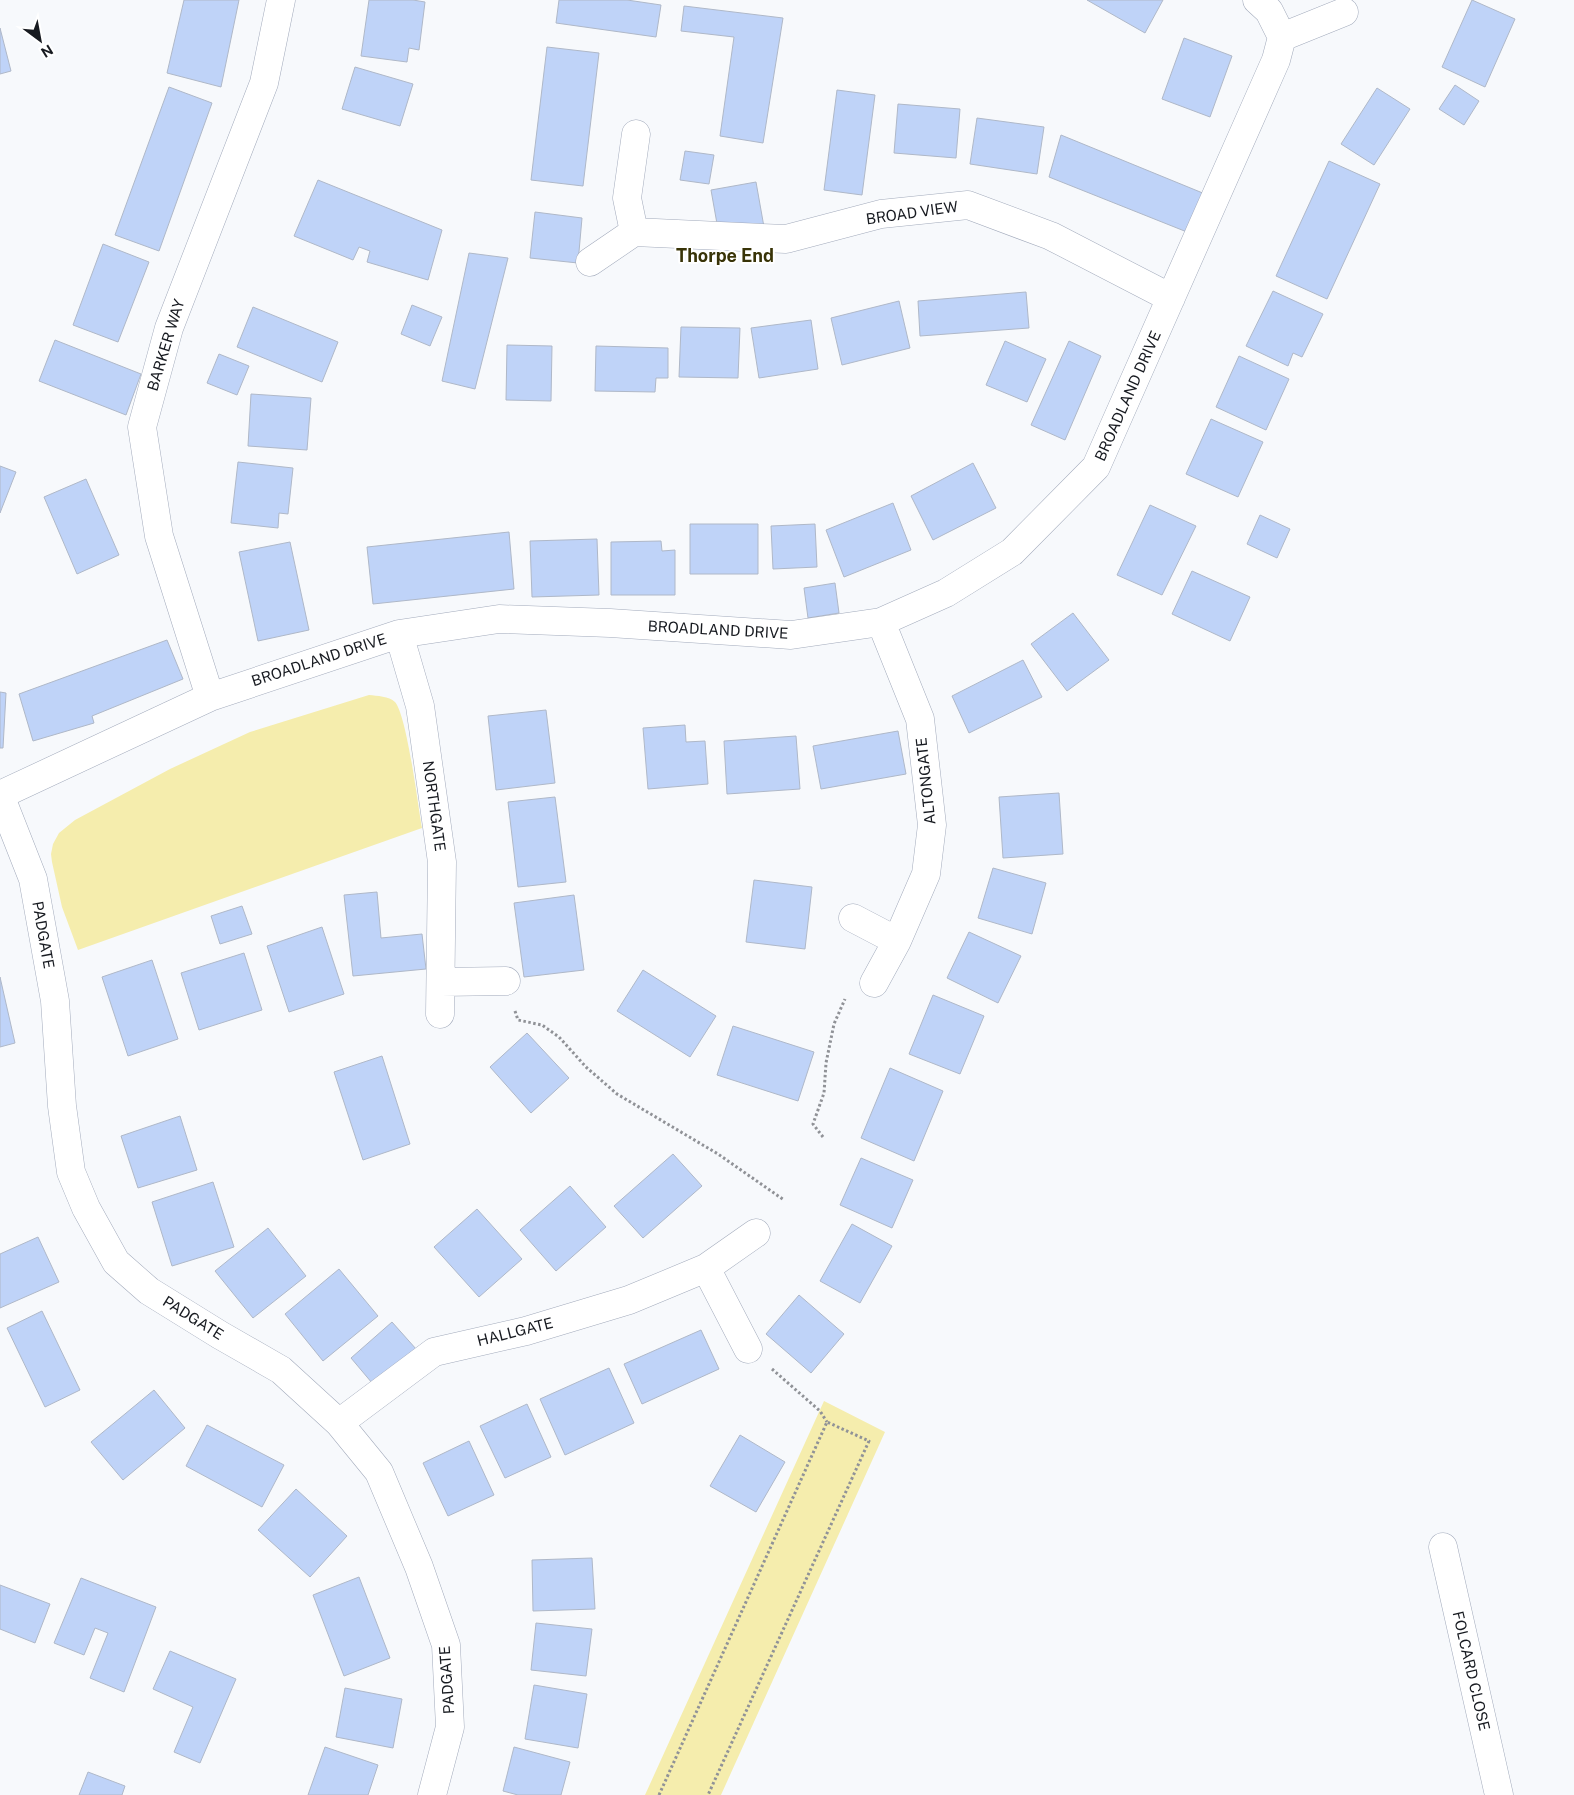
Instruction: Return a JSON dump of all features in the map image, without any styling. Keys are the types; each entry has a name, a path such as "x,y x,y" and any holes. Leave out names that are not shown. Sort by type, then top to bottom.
{"street":[{"name":"BARKER WAY","path":"210,697 160,536 142,427 169,328 264,83 281,0"},
{"path":"1257,0 1269,11 1282,37 1344,12"},
{"name":"BROADLAND DRIVE","path":"0,795 210,697 399,634 499,619 610,623 791,635 881,622 946,593 1012,552 1096,467 1276,60 1282,37"},
{"path":"590,262 634,232 627,198 636,134"},
{"name":"BROAD VIEW","path":"634,232 786,239 882,214 968,205 1051,236 1171,298"},
{"name":"ALTONGATE","path":"874,983 897,941 926,874 932,825 920,719 881,622"},
{"name":"NORTHGATE","path":"399,634 420,706 442,862 440,1014"},
{"name":"PADGATE","path":"0,795 33,879 55,1001 62,1106 70,1172 86,1208 116,1262 149,1291 281,1370 339,1423 379,1472 418,1567 446,1645 450,1728 432,1795"},
{"path":"853,918 897,941"},
{"path":"441,982 506,981"},
{"name":"HALLGATE","path":"339,1423 434,1352 526,1331 629,1300 706,1268 756,1234"},
{"path":"706,1268 748,1350"},
{"name":"FOLCARD CLOSE","path":"1443,1547 1499,1795"}],"path":[{"path":"824,1137 813,1124 824,1093 826,1063 834,1024 853,978 874,983"},
{"path":"506,981 518,1020 542,1025 559,1038 586,1067 617,1094 718,1154 784,1200"},
{"path":"708,1795 869,1441 827,1422 820,1411 748,1350"},
{"path":"659,1795 827,1422"}],"shaded area":[{"path":"369,695 392,700 399,711 408,742 422,828 78,950 62,907 52,862 53,844 59,833 75,820 170,769 250,732"},
{"path":"824,1401 885,1432 721,1795 645,1795"}],"building":[{"path":"184,0 239,0 221,87 167,73"},
{"path":"369,0 413,0 425,2 419,50 409,48 407,62 361,56"},
{"path":"559,0 627,0 661,5 656,37 556,23"},
{"path":"1087,0 1163,0 1145,33"},
{"path":"1472,0 1515,19 1485,87 1442,67"},
{"path":"684,6 783,18 763,143 720,136 734,37 681,31"},
{"path":"0,28 11,71 0,74"},
{"path":"1184,38 1232,56 1210,117 1162,99"},
{"path":"547,47 599,53 583,186 531,180"},
{"path":"355,67 413,84 400,126 342,109"},
{"path":"1455,85 1479,101 1464,125 1439,109"},
{"path":"169,87 212,103 159,251 115,235"},
{"path":"1377,88 1410,109 1374,165 1341,144"},
{"path":"837,90 875,95 862,195 824,190"},
{"path":"898,104 960,109 956,158 894,153"},
{"path":"977,118 1044,127 1037,174 970,164"},
{"path":"1061,135 1210,196 1192,234 1049,177"},
{"path":"685,151 714,155 709,184 680,180"},
{"path":"1329,161 1380,184 1327,299 1276,276"},
{"path":"318,180 442,230 428,280 367,262 370,251 359,247 353,260 294,236"},
{"path":"756,182 764,227 719,235 711,190"},
{"path":"535,212 582,218 578,263 530,258"},
{"path":"103,244 149,262 118,342 73,325"},
{"path":"469,253 508,258 475,389 442,381"},
{"path":"1273,291 1323,314 1302,357 1293,353 1288,366 1246,346"},
{"path":"1026,292 1029,328 920,336 918,301"},
{"path":"899,301 910,348 842,365 831,318"},
{"path":"412,305 442,317 430,346 401,334"},
{"path":"253,307 338,342 322,382 237,347"},
{"path":"811,320 818,369 759,378 751,328"},
{"path":"681,327 740,328 738,378 679,377"},
{"path":"55,340 141,374 126,415 39,381"},
{"path":"1005,341 1046,359 1027,402 986,385"},
{"path":"1069,341 1101,356 1065,440 1031,425"},
{"path":"507,345 552,346 551,401 506,400"},
{"path":"596,346 668,348 668,378 656,378 655,392 595,391"},
{"path":"219,354 249,366 237,395 207,383"},
{"path":"1239,356 1289,379 1266,430 1216,407"},
{"path":"251,394 311,398 307,450 248,446"},
{"path":"1211,419 1263,442 1238,497 1186,474"},
{"path":"238,462 293,468 288,514 279,513 278,528 231,523"},
{"path":"973,463 996,508 933,540 911,496"},
{"path":"0,466 16,472 0,513"},
{"path":"86,479 119,555 77,574 44,497"},
{"path":"893,503 911,550 844,577 826,530"},
{"path":"1150,505 1196,526 1162,595 1117,575"},
{"path":"1260,515 1290,529 1277,558 1247,544"},
{"path":"690,524 758,524 758,574 690,574"},
{"path":"815,524 817,567 773,569 771,526"},
{"path":"509,532 514,589 373,604 367,547"},
{"path":"597,539 599,595 532,597 530,541"},
{"path":"661,541 662,551 675,550 675,595 611,595 611,542"},
{"path":"290,542 309,630 258,641 239,552"},
{"path":"1192,571 1250,597 1230,641 1172,614"},
{"path":"835,583 839,613 808,618 804,588"},
{"path":"1073,613 1109,660 1067,691 1031,644"},
{"path":"167,640 183,679 92,716 94,723 33,741 19,694"},
{"path":"1023,660 1042,697 969,733 952,696"},
{"path":"0,692 6,693 3,748 0,748"},
{"path":"546,710 555,783 496,790 488,716"},
{"path":"685,725 686,742 705,741 708,784 648,789 643,728"},
{"path":"898,731 906,774 821,789 813,746"},
{"path":"796,736 800,789 727,794 724,741"},
{"path":"1059,793 1063,854 1003,858 999,797"},
{"path":"555,797 566,882 518,887 508,802"},
{"path":"993,868 1046,883 1032,934 978,918"},
{"path":"754,880 812,887 805,949 746,942"},
{"path":"377,892 381,938 422,934 426,969 353,976 344,895"},
{"path":"574,895 584,970 524,977 514,903"},
{"path":"242,906 252,934 220,944 211,916"},
{"path":"322,927 344,994 289,1012 267,946"},
{"path":"969,932 1021,956 998,1003 947,978"},
{"path":"244,953 262,1010 199,1030 181,973"},
{"path":"152,960 178,1039 128,1056 102,977"},
{"path":"643,970 716,1016 690,1057 617,1011"},
{"path":"0,977 15,1043 0,1047"},
{"path":"933,995 984,1016 960,1074 909,1054"},
{"path":"733,1026 814,1052 798,1101 717,1075"},
{"path":"527,1033 569,1078 531,1113 490,1067"},
{"path":"382,1056 410,1144 363,1160 334,1072"},
{"path":"890,1068 943,1091 914,1161 861,1138"},
{"path":"180,1116 197,1170 138,1188 121,1136"},
{"path":"673,1154 702,1186 643,1238 614,1206"},
{"path":"861,1158 913,1180 892,1228 840,1205"},
{"path":"213,1182 234,1247 172,1266 152,1202"},
{"path":"570,1186 606,1227 556,1271 520,1230"},
{"path":"477,1209 522,1259 479,1297 434,1247"},
{"path":"852,1224 892,1246 860,1303 820,1281"},
{"path":"268,1228 306,1276 253,1318 215,1271"},
{"path":"38,1237 59,1282 0,1308 0,1254"},
{"path":"339,1269 378,1316 323,1361 285,1314"},
{"path":"799,1295 844,1334 811,1373 766,1334"},
{"path":"42,1311 80,1390 45,1407 7,1328"},
{"path":"392,1322 425,1359 383,1396 351,1358"},
{"path":"701,1330 719,1369 642,1404 624,1364"},
{"path":"609,1368 634,1423 565,1455 540,1399"},
{"path":"154,1390 185,1428 123,1480 91,1442"},
{"path":"527,1404 551,1457 505,1478 480,1426"},
{"path":"207,1425 284,1465 262,1507 186,1466"},
{"path":"740,1435 785,1462 756,1512 710,1486"},
{"path":"469,1441 494,1495 448,1516 423,1463"},
{"path":"296,1489 347,1536 310,1577 258,1530"},
{"path":"592,1558 595,1609 533,1611 532,1560"},
{"path":"359,1577 390,1658 344,1676 313,1595"},
{"path":"81,1578 156,1607 124,1692 90,1678 108,1633 95,1628 84,1655 54,1643"},
{"path":"0,1585 50,1604 35,1643 0,1629"},
{"path":"536,1623 592,1629 586,1676 531,1670"},
{"path":"170,1651 236,1679 200,1763 174,1752 193,1707 153,1689"},
{"path":"534,1685 587,1694 578,1748 525,1739"},
{"path":"345,1688 402,1699 393,1748 336,1737"},
{"path":"325,1747 378,1765 368,1795 308,1795"},
{"path":"514,1747 570,1762 561,1795 518,1795 503,1791"},
{"path":"88,1772 125,1786 122,1795 79,1795"}],"district":[{"name":"Thorpe End","path":"725,256"}]}
